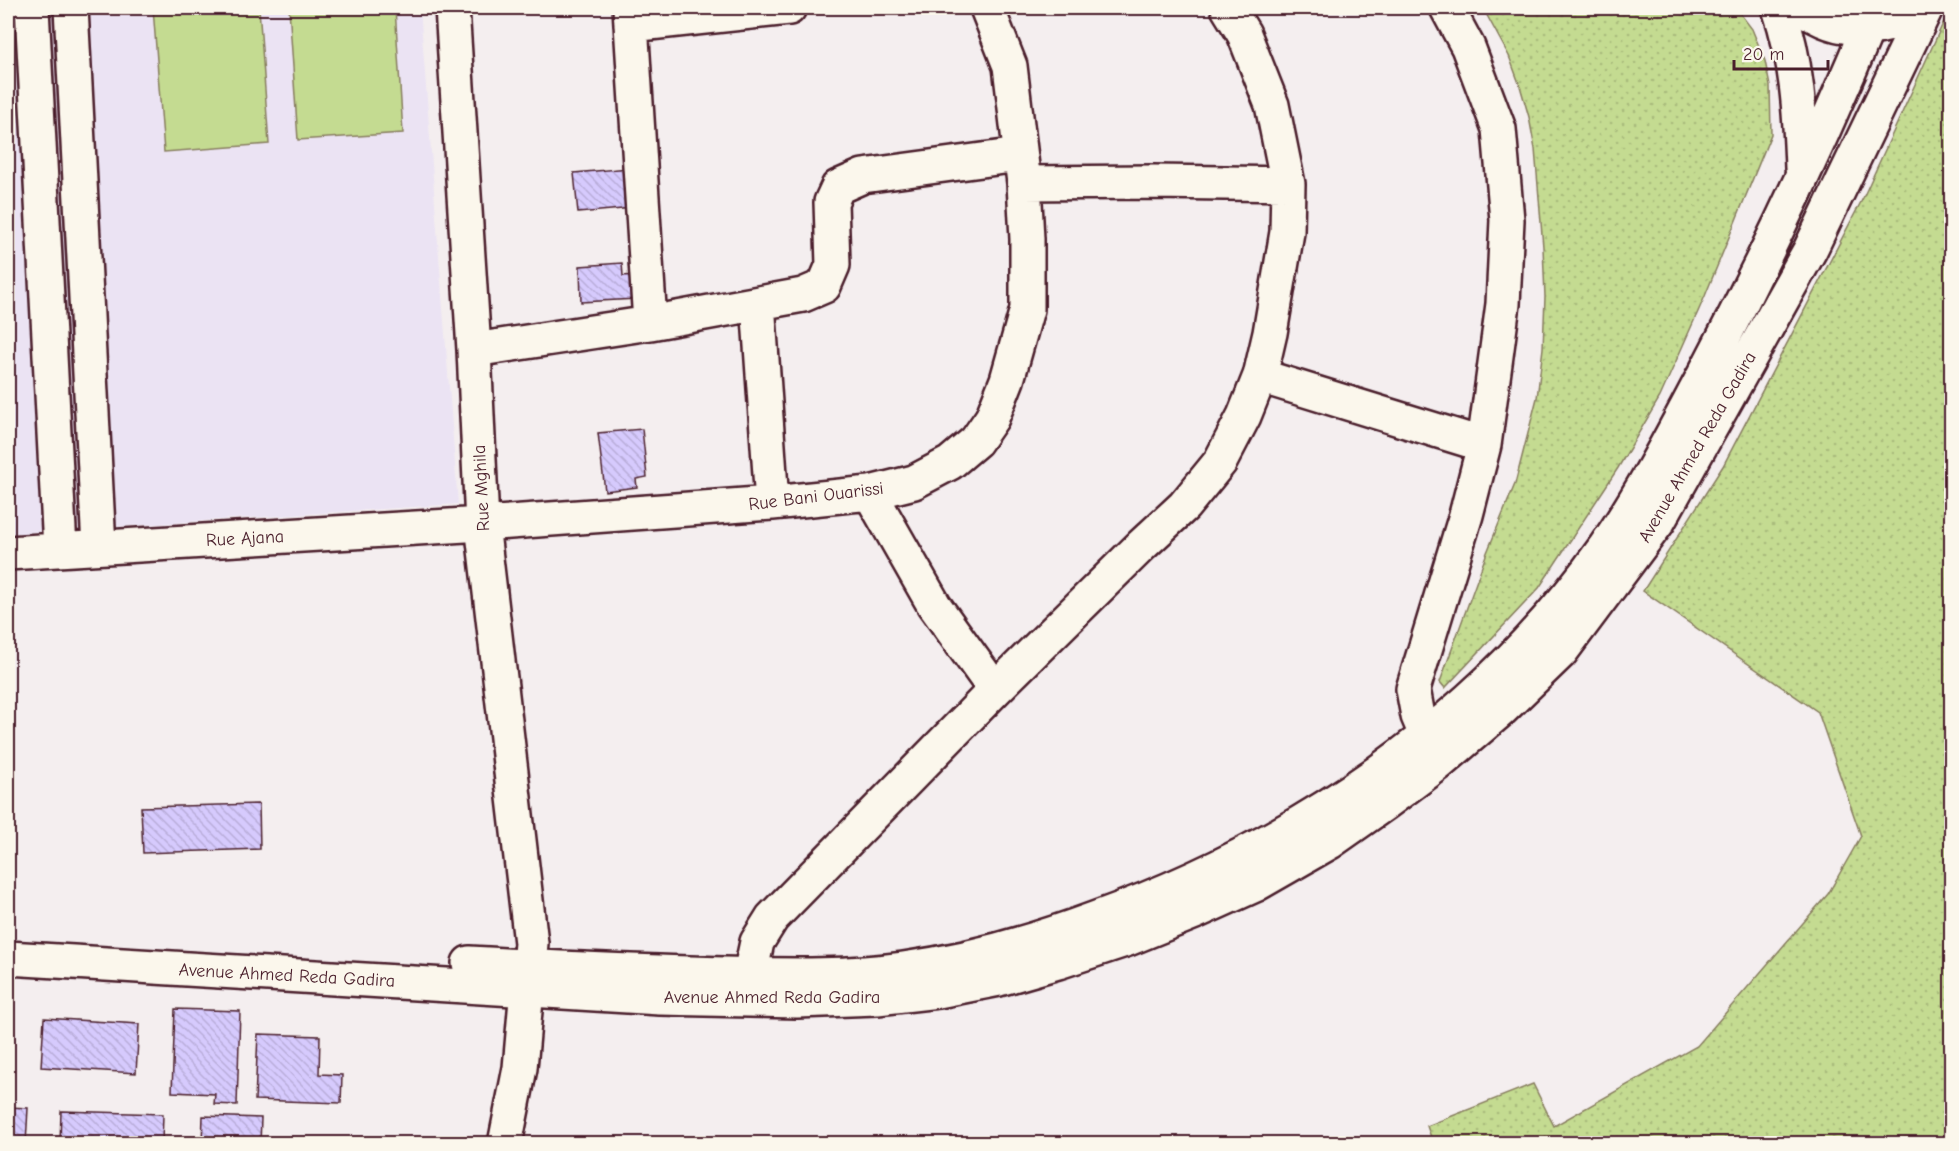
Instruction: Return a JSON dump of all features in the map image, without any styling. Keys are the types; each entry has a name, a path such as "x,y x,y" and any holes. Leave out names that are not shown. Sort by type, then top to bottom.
{"street":[{"path":"32,8 60,549"},
{"path":"71,8 99,547"},
{"name":"Rue Mghila","path":"452,8 474,350 482,524 531,943 520,1068 505,1143"},
{"path":"650,323 630,16 789,8"},
{"name":"Rue Bani Ouarissi","path":"482,524 772,503 870,493 914,482 950,463 976,441 992,418 1007,380 1027,309 1027,239 1022,169 1010,66 987,8"},
{"path":"750,975 757,942 772,918 995,690 1184,506 1220,462 1244,416 1260,376 1270,333 1287,232 1288,184 1272,105 1244,34 1228,8"},
{"path":"1426,735 1418,716 1413,688 1466,515 1484,445 1503,304 1507,220 1499,129 1468,47 1448,8"},
{"path":"1779,8 1788,32 1799,98 1802,175"},
{"path":"1803,8 1824,20 1845,27 1898,13"},
{"name":"Avenue Ahmed Reda Gadira","path":"8,958 529,978 649,973 842,974 901,969 958,960 999,950 1146,901 1212,872 1275,839 1328,807 1426,735 1477,692 1524,645 1567,596 1604,547 1638,496 1739,308 1802,175 1898,13"},
{"name":"Avenue Ahmed Reda Gadira","path":"8,936 529,978 660,998 797,1001 877,998 938,991 999,979 1058,962 1128,939 1255,885 1330,842 1438,764 1501,710 1561,652 1658,522 1810,250 1898,66 1898,13"},
{"path":"474,350 650,323 754,304 803,295 824,286 833,265 831,202 838,187 863,176 1022,169 1153,182 1288,184"},
{"path":"754,304 759,317 772,503"},
{"path":"1260,376 1484,445"},
{"path":"870,493 934,604 995,690"},
{"name":"Rue Ajana","path":"8,553 482,524"}],"shaded area":[{"path":"8,8 420,8 458,504 8,534"}],"green space":[{"path":"153,8 259,8 269,144 164,152"},
{"path":"289,8 395,8 403,133 298,140"},
{"path":"1483,8 1736,8 1752,29 1765,61 1770,86 1771,134 1705,296 1660,397 1618,468 1539,588 1445,688 1440,682 1486,555 1515,484 1537,398 1543,348 1545,297 1543,247 1535,149 1529,117 1509,56"},
{"path":"1950,8 1952,8 1951,1143 1433,1143 1427,1126 1533,1084 1554,1126 1697,1046 1828,894 1861,836 1818,712 1643,591 1723,466 1863,198"}],"building":[{"path":"629,168 633,208 578,213 574,173"},
{"path":"622,263 623,276 634,275 636,299 581,302 580,266"},
{"path":"642,429 647,477 636,479 637,487 605,491 598,433"},
{"path":"259,804 260,849 143,853 141,807"},
{"path":"175,1009 240,1011 237,1105 214,1104 215,1094 172,1092"},
{"path":"44,1018 139,1024 136,1073 41,1067"},
{"path":"258,1034 320,1036 319,1074 342,1075 341,1103 255,1100"},
{"path":"8,1107 28,1108 26,1144 8,1144"},
{"path":"61,1111 163,1114 162,1144 60,1144"},
{"path":"203,1116 261,1118 260,1144 202,1144"}]}
